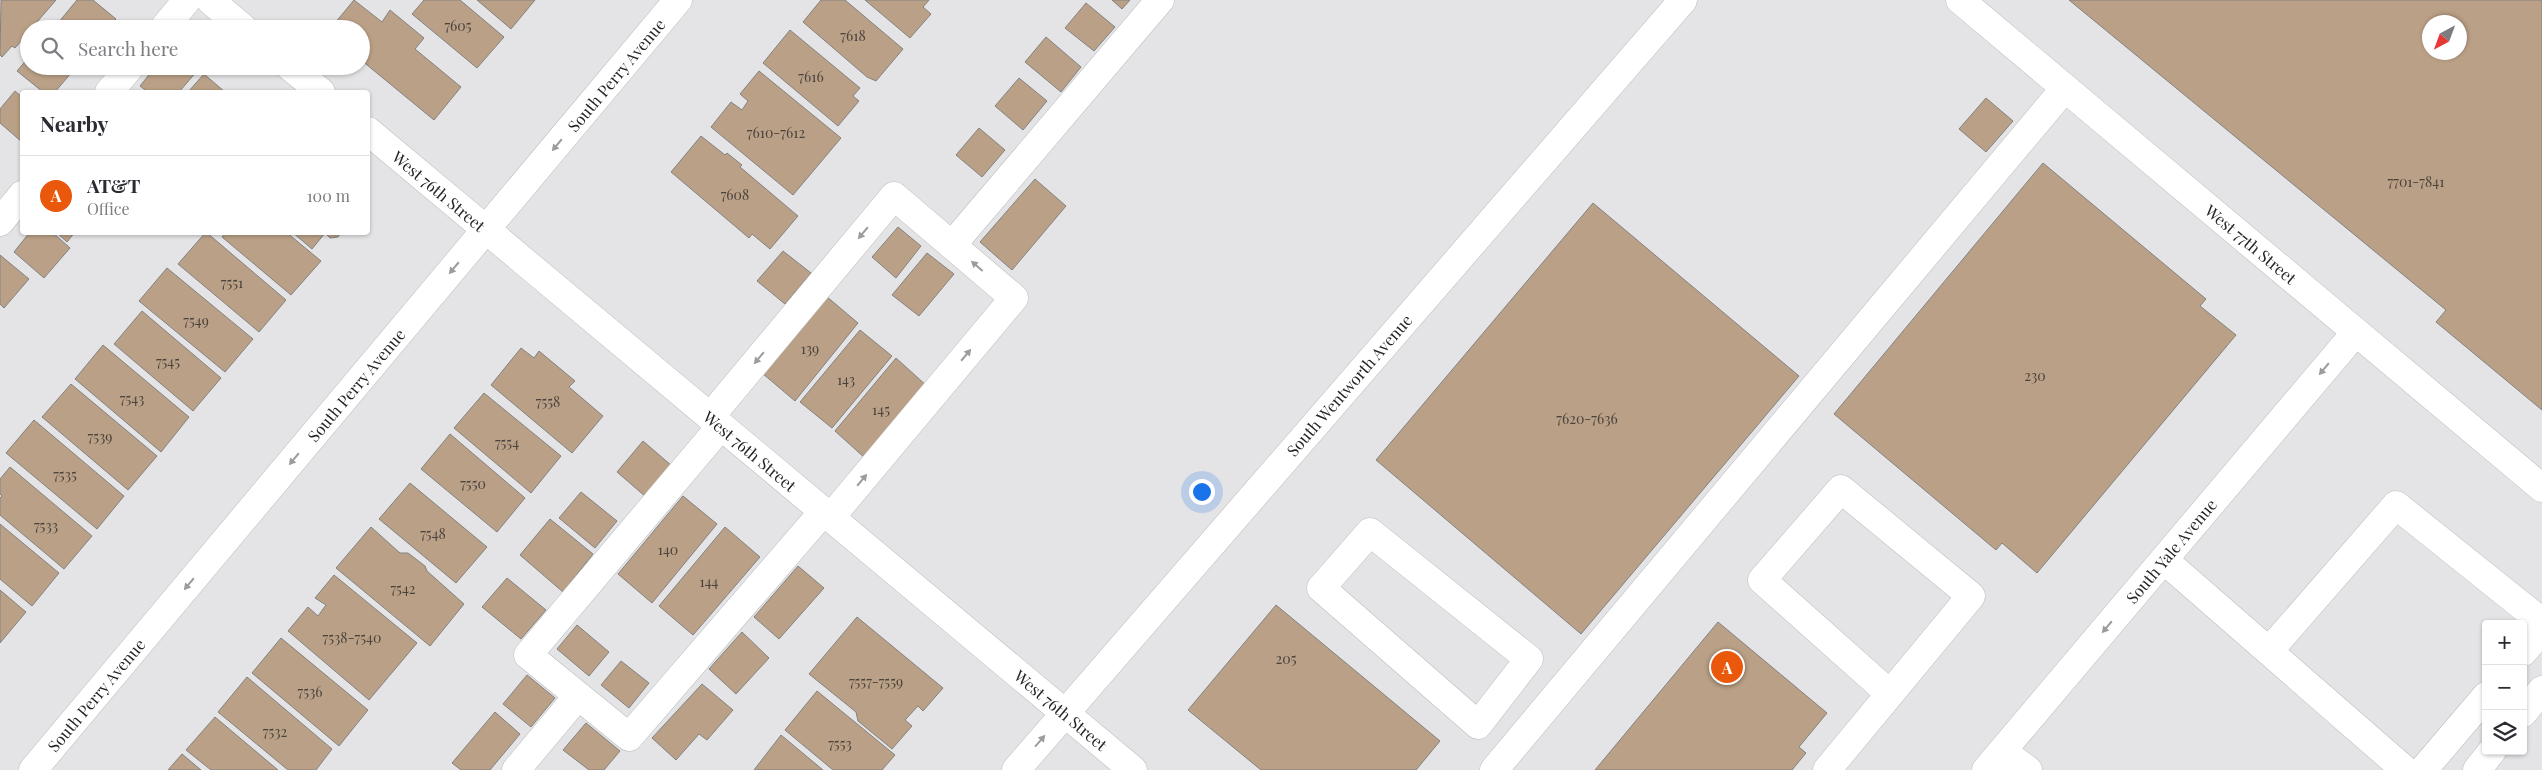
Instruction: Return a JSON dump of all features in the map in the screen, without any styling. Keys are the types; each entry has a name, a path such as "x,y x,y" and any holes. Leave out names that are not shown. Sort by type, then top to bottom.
{"street":[{"path":"170,20 187,0"},
{"path":"210,0 233,20"},
{"name":"South Perry Avenue","path":"33,770 678,0"},
{"path":"952,245 1160,0"},
{"name":"South Wentworth Avenue","path":"1016,770 1683,0"},
{"name":"West 77th Street","path":"1960,0 2542,488"},
{"path":"111,90 123,75"},
{"path":"300,75 319,90"},
{"path":"1494,770 2065,88"},
{"name":"West 76th Street","path":"370,133 1133,770"},
{"path":"894,196 952,245 1014,298 827,515 629,737 528,655 716,422 894,196"},
{"path":"0,222 20,197"},
{"name":"South Yale Avenue","path":"1994,761 2356,332"},
{"path":"1827,770 1890,694 1971,596 1841,489 1762,580 1890,694"},
{"path":"2269,652 2396,505 2542,622"},
{"path":"1370,532 1529,659 1504,690 1478,725 1320,588 1370,532"},
{"path":"2164,560 2405,770"},
{"path":"2527,647 2542,630"},
{"path":"1504,690 1538,717"},
{"path":"2525,710 2542,690"},
{"path":"516,770 578,696"},
{"path":"2422,770 2482,701"},
{"path":"2477,770 2489,755"},
{"path":"1994,761 2028,770"}],"building":[{"path":"1,0 56,0 39,20 20,20 20,42 15,48 12,46 2,57 0,55"},
{"path":"77,0 93,0 116,19 115,20 60,20"},
{"path":"354,0 382,22 390,10 424,38 415,49 461,87 434,120 370,67 370,20 337,20"},
{"path":"424,0 460,0 504,37 477,68 412,14"},
{"path":"477,0 535,0 511,29"},
{"path":"821,0 845,0 903,49 876,81 867,77 803,22"},
{"path":"865,0 929,0 923,7 931,14 910,38"},
{"path":"1112,0 1130,0 1122,9"},
{"path":"2069,0 2542,0 2542,410 2436,322 2446,310"},
{"path":"1086,3 1115,27 1094,51 1065,28"},
{"path":"790,30 860,88 853,96 859,101 838,126 763,63"},
{"path":"1046,37 1081,67 1061,92 1025,62"},
{"path":"759,71 841,138 793,195 711,127 731,102 742,110 748,101 740,94"},
{"path":"22,75 69,75 57,90 41,90"},
{"path":"149,75 194,75 181,90 145,90 140,86"},
{"path":"205,75 223,90 190,90"},
{"path":"1019,78 1047,101 1023,130 995,106"},
{"path":"15,91 20,95 20,140 0,123 0,109"},
{"path":"1986,98 2013,121 1986,152 1959,129"},
{"path":"979,128 1005,150 982,177 956,155"},
{"path":"701,136 725,155 727,153 742,165 740,167 798,216 770,249 752,234 749,238 671,172"},
{"path":"2043,163 2206,299 2200,306 2236,335 2037,573 2002,543 1996,550 1834,414"},
{"path":"1035,179 1066,206 1012,270 980,242"},
{"path":"1593,203 1799,376 1581,634 1376,460"},
{"path":"898,227 921,246 896,278 872,257"},
{"path":"28,235 55,235 70,248 44,278 14,252"},
{"path":"59,235 73,235 67,242"},
{"path":"203,235 210,235 286,300 259,332 178,264"},
{"path":"224,235 290,235 321,261 291,295 222,237"},
{"path":"296,235 323,235 312,249"},
{"path":"327,235 339,235 338,237 330,238"},
{"path":"783,251 811,273 785,304 757,281"},
{"path":"927,253 954,274 919,316 892,295"},
{"path":"0,255 29,279 4,308 0,304"},
{"path":"167,268 253,339 225,372 139,301"},
{"path":"826,296 858,323 795,401 762,373"},
{"path":"142,311 221,378 193,411 114,344"},
{"path":"860,330 892,356 832,428 800,402"},
{"path":"103,345 189,417 161,452 75,379"},
{"path":"521,348 534,358 539,351 575,381 569,387 603,416 572,453 491,385"},
{"path":"896,358 928,387 866,459 835,431"},
{"path":"71,384 157,456 128,490 42,417"},
{"path":"484,393 561,456 531,493 454,428"},
{"path":"34,420 124,496 97,529 6,453"},
{"path":"450,434 525,498 497,532 421,469"},
{"path":"643,441 672,466 646,497 617,472"},
{"path":"10,467 92,536 64,569 0,515 0,498 2,496 0,494 0,479"},
{"path":"410,483 487,547 456,583 379,519"},
{"path":"581,492 617,521 595,548 559,518"},
{"path":"683,496 717,524 652,603 618,574"},
{"path":"550,519 593,554 563,592 520,555"},
{"path":"0,524 59,573 32,606 0,579"},
{"path":"371,527 400,553 408,553 425,566 427,571 464,604 430,646 336,568"},
{"path":"725,527 760,557 693,635 659,606"},
{"path":"798,566 824,588 779,639 754,617"},
{"path":"334,575 417,643 369,700 288,631 308,607 318,616 326,605 315,598"},
{"path":"507,578 546,610 521,639 482,607"},
{"path":"0,590 26,612 0,643"},
{"path":"1276,605 1440,741 1416,770 1261,770 1188,710"},
{"path":"857,617 943,688 923,711 918,706 905,720 912,726 892,749 858,721 856,712 809,674"},
{"path":"1718,622 1827,713 1799,747 1806,753 1792,770 1595,770"},
{"path":"577,625 609,652 589,676 557,649"},
{"path":"742,632 769,658 736,694 709,669"},
{"path":"281,638 368,710 339,746 252,673"},
{"path":"621,661 649,683 629,708 601,685"},
{"path":"527,675 555,698 531,727 503,704"},
{"path":"247,677 332,749 316,770 288,770 218,712"},
{"path":"702,684 733,710 707,740 699,734 676,760 652,738"},
{"path":"817,691 895,755 882,770 833,770 785,730"},
{"path":"495,712 520,734 490,770 461,770 452,763"},
{"path":"215,717 278,770 211,770 186,750"},
{"path":"586,723 620,751 604,770 589,770 563,750"},
{"path":"781,735 823,770 754,770"},
{"path":"182,754 201,770 168,770"}],"place":[{"name":"AT&T","path":"1727,667"}]}
